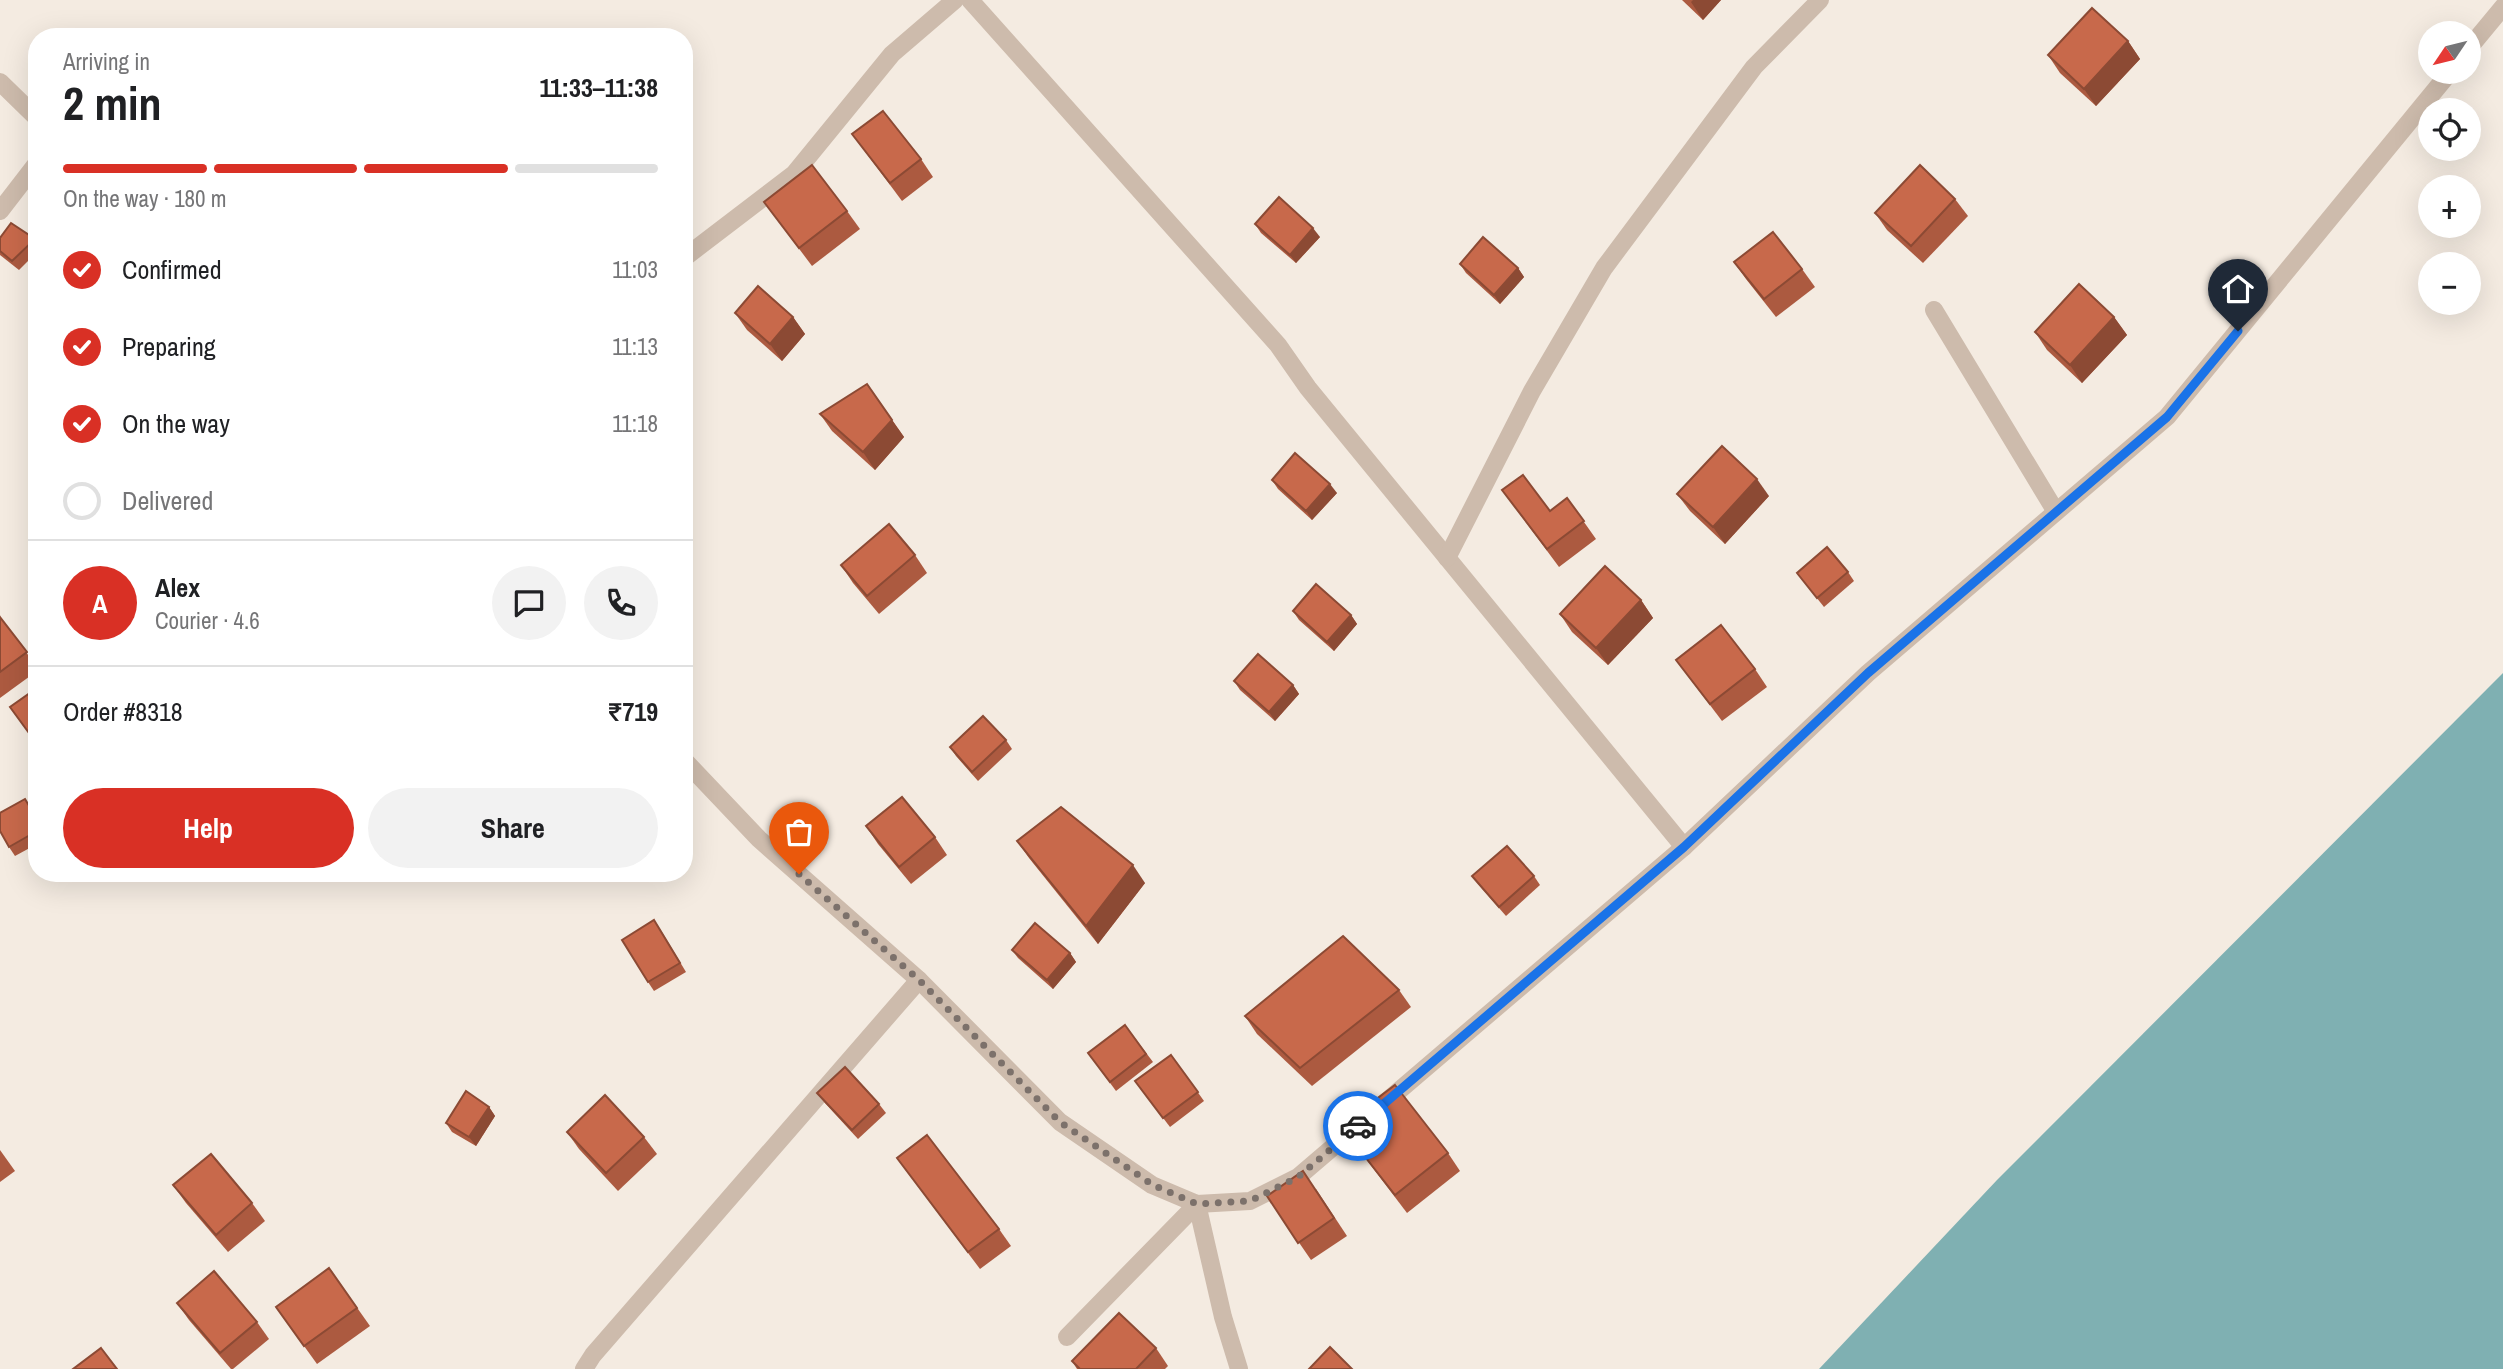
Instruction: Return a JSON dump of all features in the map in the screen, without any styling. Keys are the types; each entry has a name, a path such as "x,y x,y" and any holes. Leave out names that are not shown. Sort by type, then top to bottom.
{"street":[{"path":"693,251 794,174 892,54 955,0"},
{"path":"970,0 1278,345 1308,388 1684,847"},
{"path":"1447,558 1532,391 1604,268 1754,67 1820,0"},
{"path":"2482,32 2503,7"},
{"path":"0,82 28,109"},
{"path":"693,770 758,839 919,980 1060,1122 1153,1185 1197,1204 1250,1201 1298,1177 1684,847 1868,673 2167,417 2440,84"},
{"path":"0,211 28,175"},
{"path":"1934,310 2056,512"},
{"path":"584,1369 593,1355 919,980"},
{"path":"1067,1337 1197,1204"},
{"path":"1197,1204 1223,1317 1239,1369"}],"water":[{"path":"2503,673 2503,1369 1819,1369 1997,1180"}],"building":[{"path":"2092,8 2128,41 2084,89 2048,55"},
{"path":"883,111 921,159 890,183 852,134"},
{"path":"812,165 847,211 799,248 764,202"},
{"path":"1920,165 1955,199 1911,246 1875,213"},
{"path":"1279,197 1313,228 1290,255 1255,224"},
{"path":"11,223 28,234 28,246 12,261 0,251 0,238"},
{"path":"1773,232 1802,269 1764,299 1734,262"},
{"path":"1483,237 1518,268 1494,295 1460,264"},
{"path":"2079,284 2114,317 2070,365 2035,332"},
{"path":"758,286 793,317 770,344 735,313"},
{"path":"867,384 892,420 863,452 820,414"},
{"path":"1722,446 1757,479 1713,527 1677,494"},
{"path":"1295,453 1330,484 1306,511 1272,480"},
{"path":"1523,475 1550,511 1567,498 1584,521 1547,549 1502,490"},
{"path":"889,524 915,555 867,596 841,565"},
{"path":"1827,547 1848,572 1817,598 1797,573"},
{"path":"1605,566 1641,600 1596,648 1560,614"},
{"path":"1316,584 1351,615 1327,642 1293,611"},
{"path":"0,617 27,652 0,672"},
{"path":"1721,625 1755,669 1710,704 1676,660"},
{"path":"1258,654 1293,685 1269,712 1234,681"},
{"path":"28,694 28,732 10,707"},
{"path":"983,716 1006,740 972,772 950,747"},
{"path":"902,797 935,837 899,867 866,826"},
{"path":"25,799 28,804 28,836 9,847 0,831 0,813"},
{"path":"1061,807 1133,865 1086,926 1017,841"},
{"path":"1507,846 1534,876 1499,907 1472,876"},
{"path":"654,920 680,963 648,982 622,940"},
{"path":"1035,923 1070,953 1047,980 1012,950"},
{"path":"1343,936 1399,990 1300,1068 1245,1016"},
{"path":"1125,1025 1146,1054 1110,1082 1088,1053"},
{"path":"1171,1055 1198,1092 1163,1118 1135,1081"},
{"path":"845,1067 879,1104 852,1130 817,1093"},
{"path":"1395,1085 1448,1153 1395,1195 1341,1126"},
{"path":"466,1091 489,1107 469,1137 446,1123"},
{"path":"605,1095 644,1137 606,1173 567,1132"},
{"path":"927,1135 999,1229 968,1252 897,1158"},
{"path":"211,1154 252,1203 216,1235 173,1185"},
{"path":"1303,1171 1334,1218 1298,1243 1267,1196"},
{"path":"329,1268 357,1308 304,1346 276,1307"},
{"path":"214,1271 257,1322 220,1353 177,1303"},
{"path":"1119,1313 1156,1348 1136,1369 1080,1369 1072,1361"},
{"path":"1330,1347 1352,1369 1309,1369"},
{"path":"101,1348 117,1369 73,1369"}],"way so far":[{"path":"799,874 919,980 1060,1122 1153,1185 1197,1204 1250,1201 1298,1177 1358,1126"}],"route":[{"path":"1358,1126 1684,847 1868,673 2167,417 2238,331"}]}
